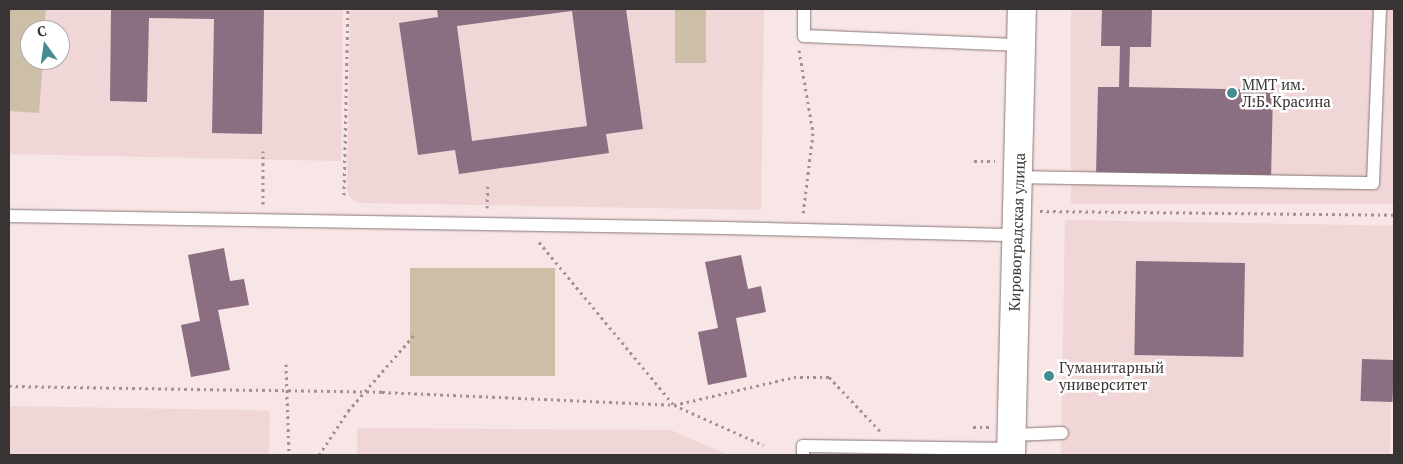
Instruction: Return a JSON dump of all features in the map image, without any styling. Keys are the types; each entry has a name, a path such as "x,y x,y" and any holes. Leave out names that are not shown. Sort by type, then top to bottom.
{"street":[{"name":"Кировоградская улица","path":"1011,446 1022,9"}],"lane":[{"path":"804,9 804,36 1022,45"},
{"path":"1018,177 1374,183 1380,9"},
{"path":"9,216 262,219 1017,235"},
{"path":"803,455 803,446 896,448 1011,446 1062,433"}],"path":[{"path":"344,195 348,9"},
{"path":"801,230 813,133 799,50 804,36"},
{"path":"262,219 264,151"},
{"path":"486,224 488,184"},
{"path":"1032,211 1394,215"},
{"path":"524,224 674,405 763,445"},
{"path":"319,455 348,411 415,334"},
{"path":"286,364 289,455"},
{"path":"9,386 366,392 674,405 794,377 829,377 896,448"}],"shaded area":[{"path":"9,9 343,9 341,161 9,154"},
{"path":"9,9 46,9 45,20 20,20 20,70 42,70 39,113 9,111"},
{"path":"350,9 764,9 761,210 360,203 354,201 349,196 347,189"},
{"path":"675,9 706,9 706,63 675,63"},
{"name":"ММТ им. Л.Б. Красина","path":"1071,9 1394,9 1394,204 1071,204"},
{"path":"1065,220 1394,226 1390,455 1061,455"},
{"path":"410,268 555,268 555,376 410,376"},
{"path":"9,406 270,411 269,455 9,455"},
{"path":"357,428 671,430 728,455 357,455"}],"building":[{"path":"111,9 264,9 262,134 212,133 214,19 149,18 147,102 110,101"},
{"path":"437,9 626,9 643,129 606,134 609,153 459,174 455,150 418,155 399,23 438,17","holes":["572,11 587,126 472,141 457,26"]},
{"path":"1102,9 1152,9 1151,47 1130,47 1129,87 1273,90 1271,180 1096,176 1098,87 1119,87 1120,46 1101,46"},
{"path":"224,248 230,281 244,279 249,305 218,310 230,370 191,377 181,325 200,321 188,255"},
{"path":"741,255 748,289 761,286 766,312 736,318 747,377 708,385 698,332 718,328 705,262"},
{"path":"1136,261 1245,263 1243,357 1134,355"},
{"path":"1362,359 1394,360 1393,402 1361,401"}],"place":[{"name":"ММТ им. Л.Б. Красина","path":"1232,93"},
{"name":"Гуманитарный университет","path":"1049,376"}]}
